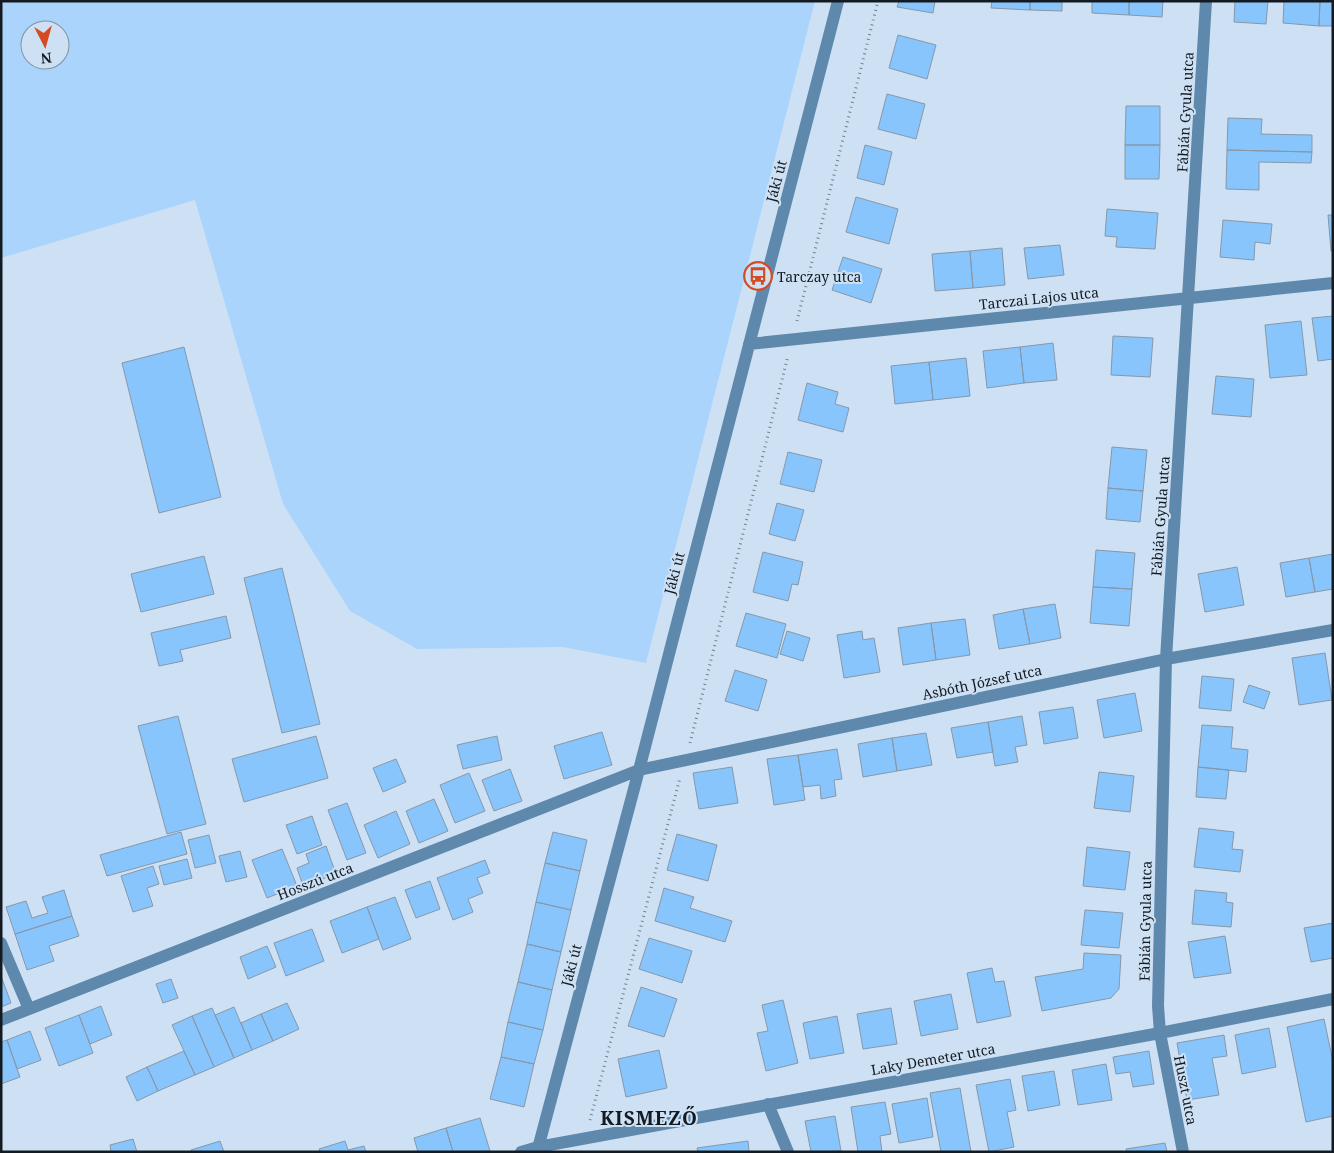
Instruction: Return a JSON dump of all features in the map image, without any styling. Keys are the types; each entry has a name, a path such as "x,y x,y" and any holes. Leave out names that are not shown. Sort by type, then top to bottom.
{"street":[{"name":"Jáki út","path":"537,1149 639,770 838,1"},
{"name":"Fábián Gyula utca","path":"1160,1033 1158,1006 1166,659 1206,1"},
{"name":"Tarczai Lajos utca","path":"749,344 1333,283"},
{"name":"Asbóth József utca","path":"639,770 1166,659 1333,630"},
{"name":"Hosszú utca","path":"1,1020 639,770"},
{"path":"1,942 29,1009"},
{"name":"Laky Demeter utca","path":"521,1152 585,1138 1160,1033 1333,999"},
{"name":"Huszt utca","path":"1160,1033 1183,1152"},
{"path":"768,1104 788,1152"}],"path":[{"path":"585,1138 685,760 878,1"}],"shaded area":[{"path":"1,1 815,1 646,663 563,647 417,649 350,611 283,504 195,200 1,258"}],"building":[{"path":"899,1 935,1 933,13 897,7"},
{"path":"992,1 1030,1 1030,10 991,8"},
{"path":"1030,1 1062,1 1062,11 1030,10"},
{"path":"1092,1 1129,1 1129,15 1092,13"},
{"path":"1129,1 1163,1 1162,17 1129,15"},
{"path":"1235,1 1268,1 1266,24 1234,22"},
{"path":"1284,1 1320,1 1319,26 1283,23"},
{"path":"1320,1 1333,1 1333,26 1319,26"},
{"path":"898,35 936,45 927,79 889,68"},
{"path":"887,94 925,104 916,139 878,129"},
{"path":"1126,106 1160,106 1160,145 1125,145"},
{"path":"1228,118 1262,119 1261,134 1312,135 1312,152 1227,150"},
{"path":"865,145 892,152 884,185 857,178"},
{"path":"1125,145 1160,145 1159,179 1125,179"},
{"path":"1227,150 1312,152 1311,163 1259,162 1259,190 1226,189"},
{"path":"856,197 898,209 889,244 846,232"},
{"path":"1107,209 1158,213 1155,249 1116,247 1117,237 1105,236"},
{"path":"1328,215 1333,215 1333,251 1331,251"},
{"path":"1223,220 1272,224 1270,244 1255,242 1254,260 1220,257"},
{"path":"1060,245 1064,275 1028,279 1024,248"},
{"path":"1002,248 1005,285 973,288 970,251"},
{"path":"970,251 973,288 935,291 932,254"},
{"path":"843,257 882,269 871,303 832,290"},
{"path":"1333,316 1333,359 1318,361 1312,318"},
{"path":"1301,321 1307,375 1270,378 1265,325"},
{"path":"1113,336 1153,338 1150,377 1111,375"},
{"path":"1053,343 1057,380 1024,383 1020,347"},
{"path":"184,347 221,497 159,513 122,363"},
{"path":"1020,347 1024,383 987,388 983,351"},
{"path":"966,358 970,396 933,400 929,362"},
{"path":"929,362 933,400 895,404 891,366"},
{"path":"1216,376 1254,379 1251,417 1212,414"},
{"path":"807,383 838,392 835,404 849,408 843,432 798,420"},
{"path":"1112,447 1147,450 1143,491 1108,488"},
{"path":"788,452 822,460 814,492 780,484"},
{"path":"1108,488 1143,491 1140,522 1106,519"},
{"path":"777,503 804,510 795,541 769,534"},
{"path":"1096,550 1135,553 1132,589 1093,587"},
{"path":"763,552 803,562 798,585 792,584 788,601 753,592"},
{"path":"1333,554 1333,589 1315,592 1309,558"},
{"path":"204,556 214,594 141,612 131,574"},
{"path":"1309,558 1315,592 1286,597 1280,563"},
{"path":"1237,567 1244,605 1205,612 1198,574"},
{"path":"282,568 320,724 282,733 244,578"},
{"path":"1093,587 1132,589 1129,626 1090,623"},
{"path":"1055,604 1061,638 1030,644 1023,609"},
{"path":"1023,609 1030,644 999,649 993,615"},
{"path":"746,613 786,624 777,658 736,646"},
{"path":"226,616 231,638 180,650 183,661 159,666 151,633"},
{"path":"965,619 970,655 936,660 931,623"},
{"path":"931,623 936,660 903,665 898,628"},
{"path":"787,631 810,638 803,661 780,654"},
{"path":"862,631 863,640 874,638 880,672 844,678 837,635"},
{"path":"1325,653 1332,700 1299,705 1292,658"},
{"path":"735,670 767,680 758,711 725,701"},
{"path":"1202,676 1234,679 1231,711 1199,708"},
{"path":"1249,685 1270,692 1264,709 1243,702"},
{"path":"1135,693 1142,731 1104,738 1097,700"},
{"path":"1073,707 1078,738 1044,744 1039,712"},
{"path":"178,716 206,824 167,834 138,726"},
{"path":"1022,716 1027,745 1015,747 1018,762 995,766 988,722"},
{"path":"988,722 993,752 957,758 951,728"},
{"path":"1202,725 1233,727 1231,748 1248,750 1246,772 1198,767"},
{"path":"602,732 612,765 564,779 554,746"},
{"path":"926,733 932,765 897,771 892,738"},
{"path":"316,736 328,778 244,802 232,759"},
{"path":"497,736 502,760 463,769 457,745"},
{"path":"892,738 897,771 863,777 858,744"},
{"path":"837,749 842,779 834,780 836,796 821,799 820,785 803,787 798,755"},
{"path":"798,755 805,800 774,805 767,759"},
{"path":"396,759 406,782 383,792 373,768"},
{"path":"732,767 738,803 699,809 693,773"},
{"path":"1198,767 1229,770 1226,799 1196,797"},
{"path":"510,769 522,801 494,811 482,780"},
{"path":"1099,772 1134,776 1130,812 1094,808"},
{"path":"469,773 485,811 455,823 440,785"},
{"path":"434,799 448,831 419,843 406,811"},
{"path":"347,803 366,853 347,860 328,810"},
{"path":"396,811 410,844 378,858 364,825"},
{"path":"312,816 322,845 297,854 286,825"},
{"path":"1199,828 1234,832 1232,849 1243,850 1240,872 1194,867"},
{"path":"181,832 187,854 107,876 100,855"},
{"path":"553,832 587,840 580,871 545,863"},
{"path":"677,834 717,845 708,881 667,870"},
{"path":"209,835 216,863 195,868 188,840"},
{"path":"326,846 336,874 303,886 297,868 309,863 306,854"},
{"path":"1087,847 1130,852 1125,890 1083,886"},
{"path":"282,849 297,886 267,898 252,860"},
{"path":"240,851 247,877 226,882 219,856"},
{"path":"187,859 192,878 164,885 159,866"},
{"path":"485,860 490,873 477,878 483,893 468,899 473,912 453,920 437,878"},
{"path":"545,863 580,871 571,910 536,902"},
{"path":"153,866 159,884 147,888 153,906 133,912 121,876"},
{"path":"430,881 440,909 416,918 405,890"},
{"path":"664,888 694,897 690,908 732,921 725,942 655,921"},
{"path":"64,890 72,916 15,934 6,907 26,901 32,918 48,913 42,897"},
{"path":"1195,890 1227,893 1226,902 1233,903 1231,927 1192,924"},
{"path":"395,897 411,939 383,950 367,907"},
{"path":"536,902 571,910 561,952 527,944"},
{"path":"367,907 379,939 342,953 330,921"},
{"path":"1085,910 1123,913 1119,948 1081,945"},
{"path":"72,916 79,936 49,946 54,961 27,970 15,934"},
{"path":"1333,923 1333,958 1311,962 1304,928"},
{"path":"312,929 324,961 286,976 274,943"},
{"path":"1225,936 1231,973 1194,978 1188,942"},
{"path":"649,938 692,951 682,983 639,969"},
{"path":"527,944 561,952 552,990 518,982"},
{"path":"267,946 276,967 248,979 240,957"},
{"path":"1084,953 1121,955 1119,989 1111,998 1042,1011 1035,977 1083,969"},
{"path":"992,968 995,982 1004,981 1011,1016 977,1023 967,973"},
{"path":"1,976 11,1003 1,1007"},
{"path":"171,979 178,998 163,1003 156,984"},
{"path":"518,982 552,990 543,1030 508,1022"},
{"path":"641,987 677,999 664,1037 628,1026"},
{"path":"951,994 958,1029 921,1036 914,1001"},
{"path":"783,1000 798,1063 766,1071 757,1033 768,1031 762,1005"},
{"path":"287,1003 299,1029 273,1041 261,1014"},
{"path":"101,1006 112,1035 90,1044 79,1015"},
{"path":"234,1007 252,1050 234,1058 215,1015"},
{"path":"212,1008 234,1058 214,1067 192,1016"},
{"path":"891,1008 897,1044 863,1049 857,1014"},
{"path":"261,1014 273,1041 252,1050 241,1023"},
{"path":"79,1015 93,1053 59,1066 45,1028"},
{"path":"192,1016 214,1067 195,1075 172,1025"},
{"path":"837,1016 844,1053 810,1059 803,1023"},
{"path":"1324,1019 1333,1062 1333,1116 1306,1122 1287,1027"},
{"path":"508,1022 543,1030 534,1064 501,1057"},
{"path":"1269,1028 1276,1067 1242,1074 1235,1035"},
{"path":"30,1031 41,1060 17,1069 7,1040"},
{"path":"1224,1035 1227,1056 1212,1058 1219,1095 1187,1100 1177,1043"},
{"path":"7,1040 20,1077 1,1084 1,1042"},
{"path":"659,1050 667,1088 626,1097 618,1059"},
{"path":"184,1051 195,1075 158,1091 147,1067"},
{"path":"1149,1051 1154,1084 1133,1087 1130,1072 1116,1074 1113,1057"},
{"path":"501,1057 534,1064 524,1107 490,1099"},
{"path":"1106,1064 1112,1100 1078,1105 1072,1070"},
{"path":"147,1067 158,1091 137,1101 126,1077"},
{"path":"1054,1071 1060,1105 1028,1111 1022,1076"},
{"path":"1010,1079 1016,1110 1007,1112 1014,1147 989,1152 976,1085"},
{"path":"960,1088 971,1152 941,1152 930,1093"},
{"path":"927,1098 933,1137 899,1143 892,1104"},
{"path":"885,1102 891,1134 880,1136 882,1152 858,1152 851,1107"},
{"path":"835,1116 841,1151 811,1152 805,1121"},
{"path":"480,1118 490,1151 453,1152 446,1128"},
{"path":"446,1128 453,1152 418,1152 414,1138"},
{"path":"133,1139 137,1152 111,1152 110,1145"},
{"path":"220,1141 224,1152 192,1152 191,1150"},
{"path":"345,1141 348,1150 364,1146 366,1152 320,1152 319,1149"},
{"path":"748,1141 749,1152 698,1152 697,1148"},
{"path":"1165,1143 1167,1152 1127,1152 1126,1149"}],"place":[{"name":"Tarczay utca","path":"758,276"}],"district":[{"name":"KISMEZŐ","path":"649,1118"}]}
